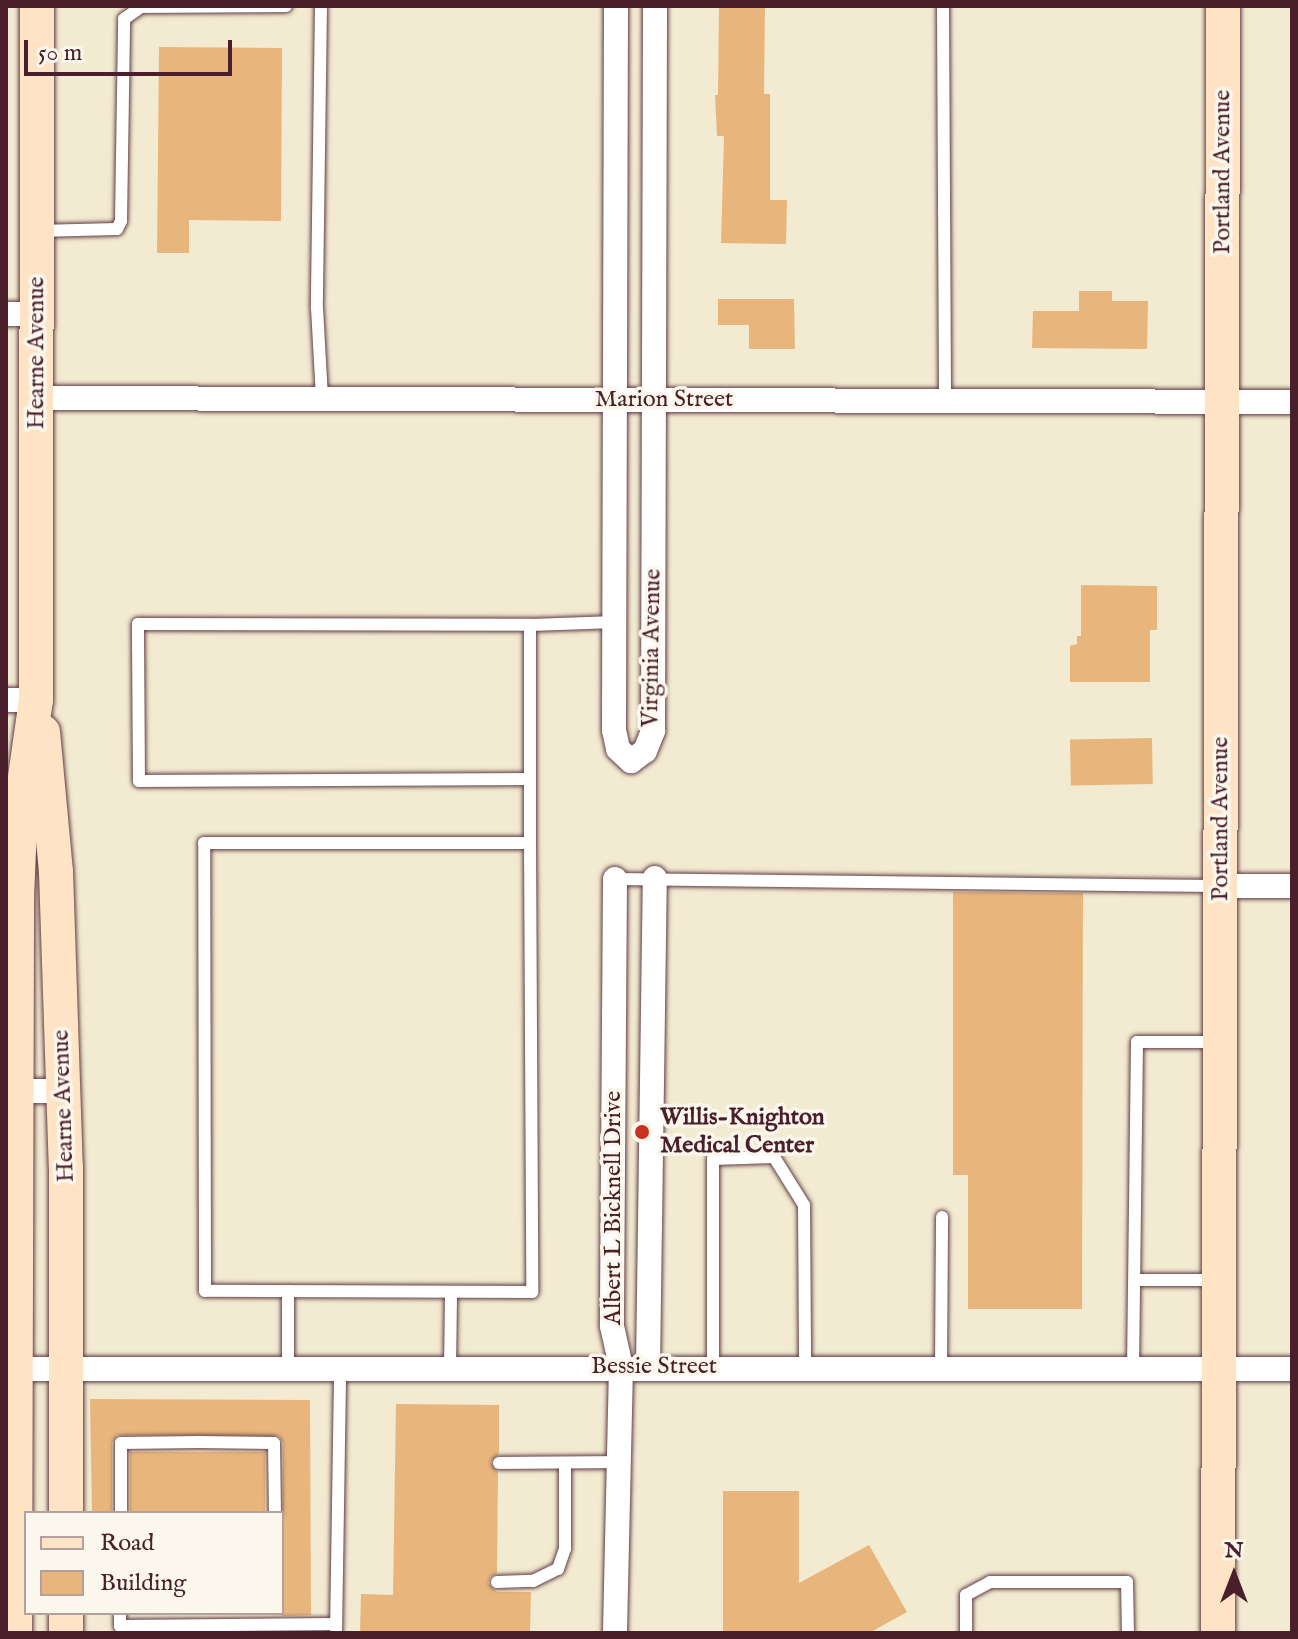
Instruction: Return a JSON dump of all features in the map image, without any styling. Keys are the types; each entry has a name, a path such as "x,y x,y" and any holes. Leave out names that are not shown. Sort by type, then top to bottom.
{"main road":[{"name":"Hearne Avenue","path":"15,1633 16,1369 11,1091 21,805 21,700 36,398 21,314 37,231 37,6"},
{"name":"Portland Avenue","path":"1218,1633 1223,6"},
{"name":"Hearne Avenue","path":"21,700 46,748 55,857 64,1091 66,1511"}],"street":[{"name":"Virginia Avenue","path":"616,6 614,730 618,749 631,761 645,751 653,731 655,6"},
{"name":"Marion Street","path":"36,398 1292,402"},
{"name":"Albert L Bicknell Drive","path":"648,1367 655,878"},
{"name":"Albert L Bicknell Drive","path":"615,879 612,1326 621,1367 615,1633"},
{"path":"1220,886 1292,886"},
{"path":"11,1091 64,1091"},
{"name":"Bessie Street","path":"16,1369 1292,1369"}],"lane":[{"path":"37,231 117,229 121,221 124,19 141,7 286,6"},
{"path":"321,6 317,308 322,398"},
{"path":"943,6 945,402"},
{"path":"530,779 139,781 138,624 530,625 616,622"},
{"path":"530,625 532,1292 205,1291 204,843 530,843"},
{"path":"615,879 1220,886"},
{"path":"1133,1369 1137,1042 1220,1042"},
{"path":"713,1367 713,1159 774,1157 804,1205 805,1367"},
{"path":"941,1368 942,1217"},
{"path":"1136,1280 1219,1280"},
{"path":"288,1291 288,1369"},
{"path":"450,1368 451,1292"},
{"path":"120,1615 120,1626 275,1619 336,1628 340,1369"},
{"path":"121,1511 121,1443 214,1442 274,1443 275,1511"},
{"path":"499,1463 619,1462"},
{"path":"497,1582 533,1581 558,1569 565,1549 565,1463"},
{"path":"966,1633 966,1595 990,1582 1127,1582 1128,1633"}],"building":[{"path":"719,6 765,6 764,94 770,94 770,200 787,200 786,244 721,243 724,136 717,136 715,95 718,95"},
{"path":"159,47 282,48 281,221 189,220 189,253 157,253"},
{"path":"1079,291 1112,291 1112,301 1148,301 1147,349 1032,348 1033,311 1079,311"},
{"path":"718,299 794,299 795,349 749,349 749,325 718,325"},
{"path":"1081,585 1157,586 1157,630 1150,630 1150,682 1070,682 1070,646 1077,644 1077,636 1081,636"},
{"path":"1152,738 1153,784 1071,785 1070,739"},
{"path":"953,892 1083,893 1082,1309 968,1309 968,1175 953,1175"},
{"path":"90,1399 310,1400 311,1615 282,1616 283,1443 279,1436 117,1435 112,1443 112,1511 92,1511"},
{"path":"396,1404 499,1405 499,1454 490,1462 498,1472 497,1573 490,1577 488,1583 497,1592 531,1592 530,1633 360,1633 361,1594 393,1595"},
{"path":"130,1452 265,1452 265,1511 130,1511"},
{"path":"723,1491 799,1491 799,1583 869,1545 907,1612 869,1633 723,1633"}],"place":[{"name":"Willis-Knighton Medical Center","path":"642,1132"}]}
